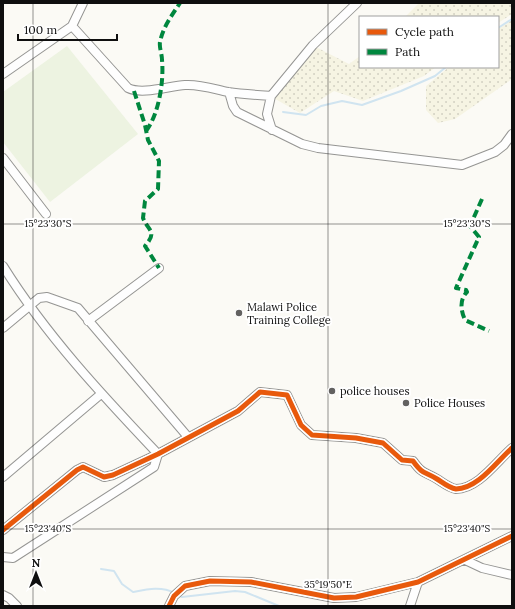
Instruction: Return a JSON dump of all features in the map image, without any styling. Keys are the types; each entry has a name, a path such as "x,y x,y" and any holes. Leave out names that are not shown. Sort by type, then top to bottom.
{"street":[{"path":"3,74 72,26 82,3"},
{"path":"272,130 267,114 271,96 313,45 357,3"},
{"path":"72,26 128,88 134,91 139,92 186,85 229,92 271,96"},
{"path":"229,92 233,106 237,112 272,130 310,146 462,164 495,152 504,145 512,134"},
{"path":"3,158 46,214"},
{"path":"3,266 29,306 101,394 158,454"},
{"path":"88,321 159,268"},
{"path":"3,328 39,298 47,297 78,308 188,437"},
{"path":"3,530 77,470 83,467 88,468 104,477 109,477 158,454 238,410 260,392 287,396 301,425 312,435 356,438 383,443 402,460 413,461 421,472 436,478 454,489 464,488 481,479 512,448"},
{"path":"3,477 101,394"},
{"path":"3,557 13,558 154,467 158,454"},
{"path":"169,606 174,596 181,589 191,583 210,581 251,582 325,597 344,598 418,582 512,536"},
{"path":"465,560 482,568 512,575"},
{"path":"410,606 418,582"},
{"path":"3,595 9,598 17,606"}],"shaded area":[{"path":"419,3 512,3 512,14 499,22 499,16 406,16"},
{"path":"512,20 512,79 455,119 438,123 426,110 426,86 448,68 499,68 499,28"},
{"path":"312,45 349,64 359,57 359,68 435,68 424,76 363,101 334,91 300,113 270,96"}],"green space":[{"path":"67,46 138,134 50,202 3,142 3,92"}],"waterway":[{"path":"499,27 512,19"},
{"path":"283,112 306,115 321,106 342,101 362,105 401,91 435,76 445,68"},
{"path":"101,569 114,571 122,584 133,592 149,589 165,589 175,593"},
{"path":"178,595 182,597 235,591 245,592 279,606"}],"marked path":[{"path":"146,131 151,124 160,97 162,78 161,37 168,21 180,3"},
{"path":"134,91 145,125 148,140 159,161 158,189 145,201 143,218 151,231 151,237 145,246 159,268"},
{"path":"482,199 470,226 479,237 456,288 466,290 467,292 464,295 462,302 462,313 465,320 489,331"}],"cycle path":[{"path":"3,530 77,470 83,467 104,477 113,475 158,454 238,411 260,392 287,395 301,425 312,435 356,438 383,443 402,460 413,461 419,469 456,489 464,488 479,479 512,448"},
{"path":"169,606 174,596 185,586 210,581 251,582 334,598 356,597 418,582 512,536"}],"place":[{"name":"Malawi Police Training College","path":"239,313"},
{"name":"police houses","path":"332,391"},
{"name":"Police Houses","path":"406,403"}]}
